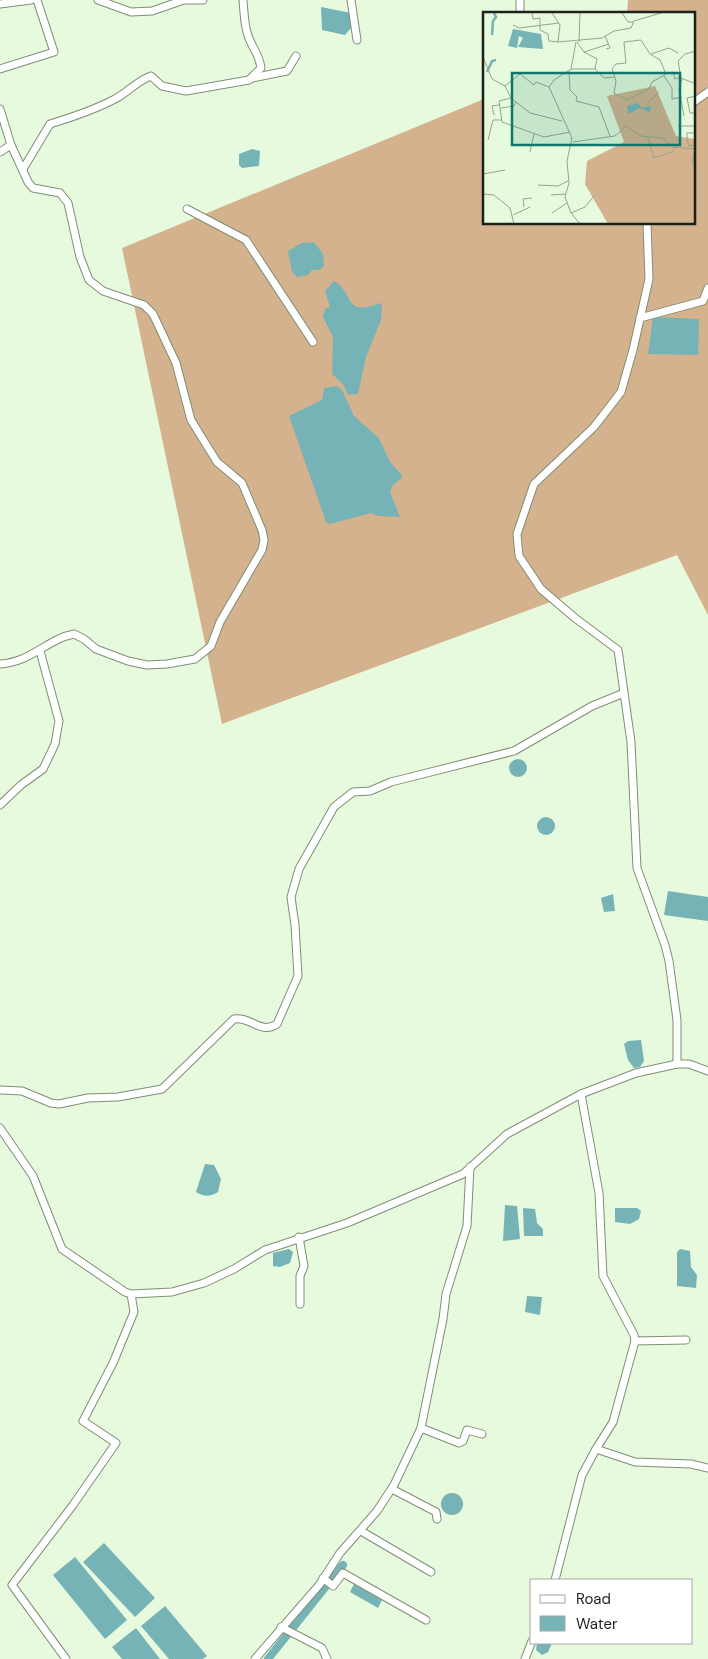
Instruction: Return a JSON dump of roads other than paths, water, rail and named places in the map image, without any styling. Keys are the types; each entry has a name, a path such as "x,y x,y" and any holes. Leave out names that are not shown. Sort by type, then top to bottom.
{"street":[{"path":"0,4 31,0"},
{"path":"0,69 54,52 37,0"},
{"path":"98,0 131,12 152,11 184,0 203,0"},
{"path":"243,0 246,31 252,46 259,54 261,68 252,78"},
{"path":"351,0 357,40"},
{"path":"23,168 50,124 77,116 117,98 141,80 151,76 162,86 186,90 236,83 286,71 296,56"},
{"path":"696,101 708,92"},
{"path":"0,109 11,145 28,182 34,188 60,193 68,203 80,257 89,280 103,291 144,305 153,314 176,363 191,420 217,462 242,483 262,530 264,540 262,550 220,622 211,646 195,659 147,665 128,661 96,649 84,639 74,634 49,644 32,656 0,664"},
{"path":"0,152 11,145"},
{"path":"187,209 246,240 313,342"},
{"path":"647,225 649,279 621,392 594,427 534,484 517,534 519,556 541,589 575,618 618,650 631,742 637,868 669,961 677,1020 677,1064"},
{"path":"640,318 703,301 708,288"},
{"path":"0,805 21,785 44,769 55,744 60,721 40,651"},
{"path":"0,1090 22,1091 51,1104 59,1104 88,1098 118,1097 162,1089 234,1019 244,1019 267,1029 273,1028 278,1024 298,976 295,925 291,897 299,869 334,807 354,792 370,791 391,782 514,751 592,706 624,693"},
{"path":"0,1128 33,1176 62,1249 131,1294 172,1292 204,1283 234,1269 266,1250 299,1237 347,1223 463,1174 507,1134 581,1094 636,1073 677,1064 689,1064 708,1070"},
{"path":"554,1579 582,1475 596,1448 613,1422 635,1341 634,1335 603,1276 599,1193 581,1094"},
{"path":"255,1659 323,1578 340,1553 377,1511 392,1489 421,1428 444,1319 446,1294 467,1226 470,1167"},
{"path":"299,1237 304,1266 300,1276 300,1304"},
{"path":"66,1659 12,1585 116,1443 82,1421 113,1363 134,1312 131,1294"},
{"path":"635,1341 686,1340"},
{"path":"421,1428 459,1443 463,1442 467,1430 482,1434"},
{"path":"596,1448 635,1462 691,1464 708,1468"},
{"path":"392,1489 436,1512 437,1520"},
{"path":"361,1531 430,1572"},
{"path":"323,1578 333,1586 343,1573 426,1620"},
{"path":"281,1627 295,1632 322,1648 327,1659"},
{"path":"525,1659 531,1644"}],"water":[{"path":"321,7 351,13 351,28 345,35 322,30"},
{"path":"252,149 260,151 259,166 242,168 239,165 239,154"},
{"path":"314,242 323,254 324,266 320,270 312,270 308,275 297,277 292,272 288,251 302,243"},
{"path":"334,281 341,287 355,306 368,307 380,303 382,306 381,320 366,357 358,394 348,395 343,384 332,374 333,337 323,317 325,309 330,307 325,291"},
{"path":"653,317 699,319 698,355 648,354"},
{"path":"337,386 342,390 354,416 379,438 390,462 401,474 402,478 393,485 390,492 400,517 378,516 371,513 330,524 326,522 289,416 322,400 324,388"},
{"path":"518,759 524,762 527,768 524,774 518,777 512,774 509,768 512,762"},
{"path":"546,817 552,820 555,826 552,832 546,835 540,832 537,826 540,820"},
{"path":"668,891 708,897 708,921 664,915"},
{"path":"613,894 615,911 604,912 601,898"},
{"path":"641,1040 644,1061 640,1067 634,1068 628,1060 624,1044 628,1041"},
{"path":"205,1164 214,1165 221,1179 218,1192 210,1196 204,1196 196,1192"},
{"path":"505,1205 517,1206 520,1239 503,1241"},
{"path":"523,1208 535,1209 537,1223 543,1229 543,1236 524,1236"},
{"path":"615,1208 637,1208 641,1211 639,1219 630,1224 615,1222"},
{"path":"289,1249 293,1252 290,1263 280,1267 273,1266 273,1253"},
{"path":"680,1249 690,1251 691,1267 697,1275 696,1288 677,1286 677,1252"},
{"path":"527,1296 542,1297 540,1315 525,1312"},
{"path":"452,1493 460,1496 463,1504 460,1512 452,1515 444,1512 441,1504 444,1496"},
{"path":"104,1543 155,1598 135,1617 83,1562"},
{"path":"75,1557 127,1620 105,1639 53,1575"},
{"path":"354,1584 382,1600 378,1608 350,1592"},
{"path":"165,1606 207,1656 203,1659 169,1659 141,1626"},
{"path":"136,1628 160,1659 122,1659 112,1647"},
{"path":"537,1644 552,1644 548,1652 542,1655 536,1650"}],"waterway":[{"path":"268,1659 343,1565"}]}
